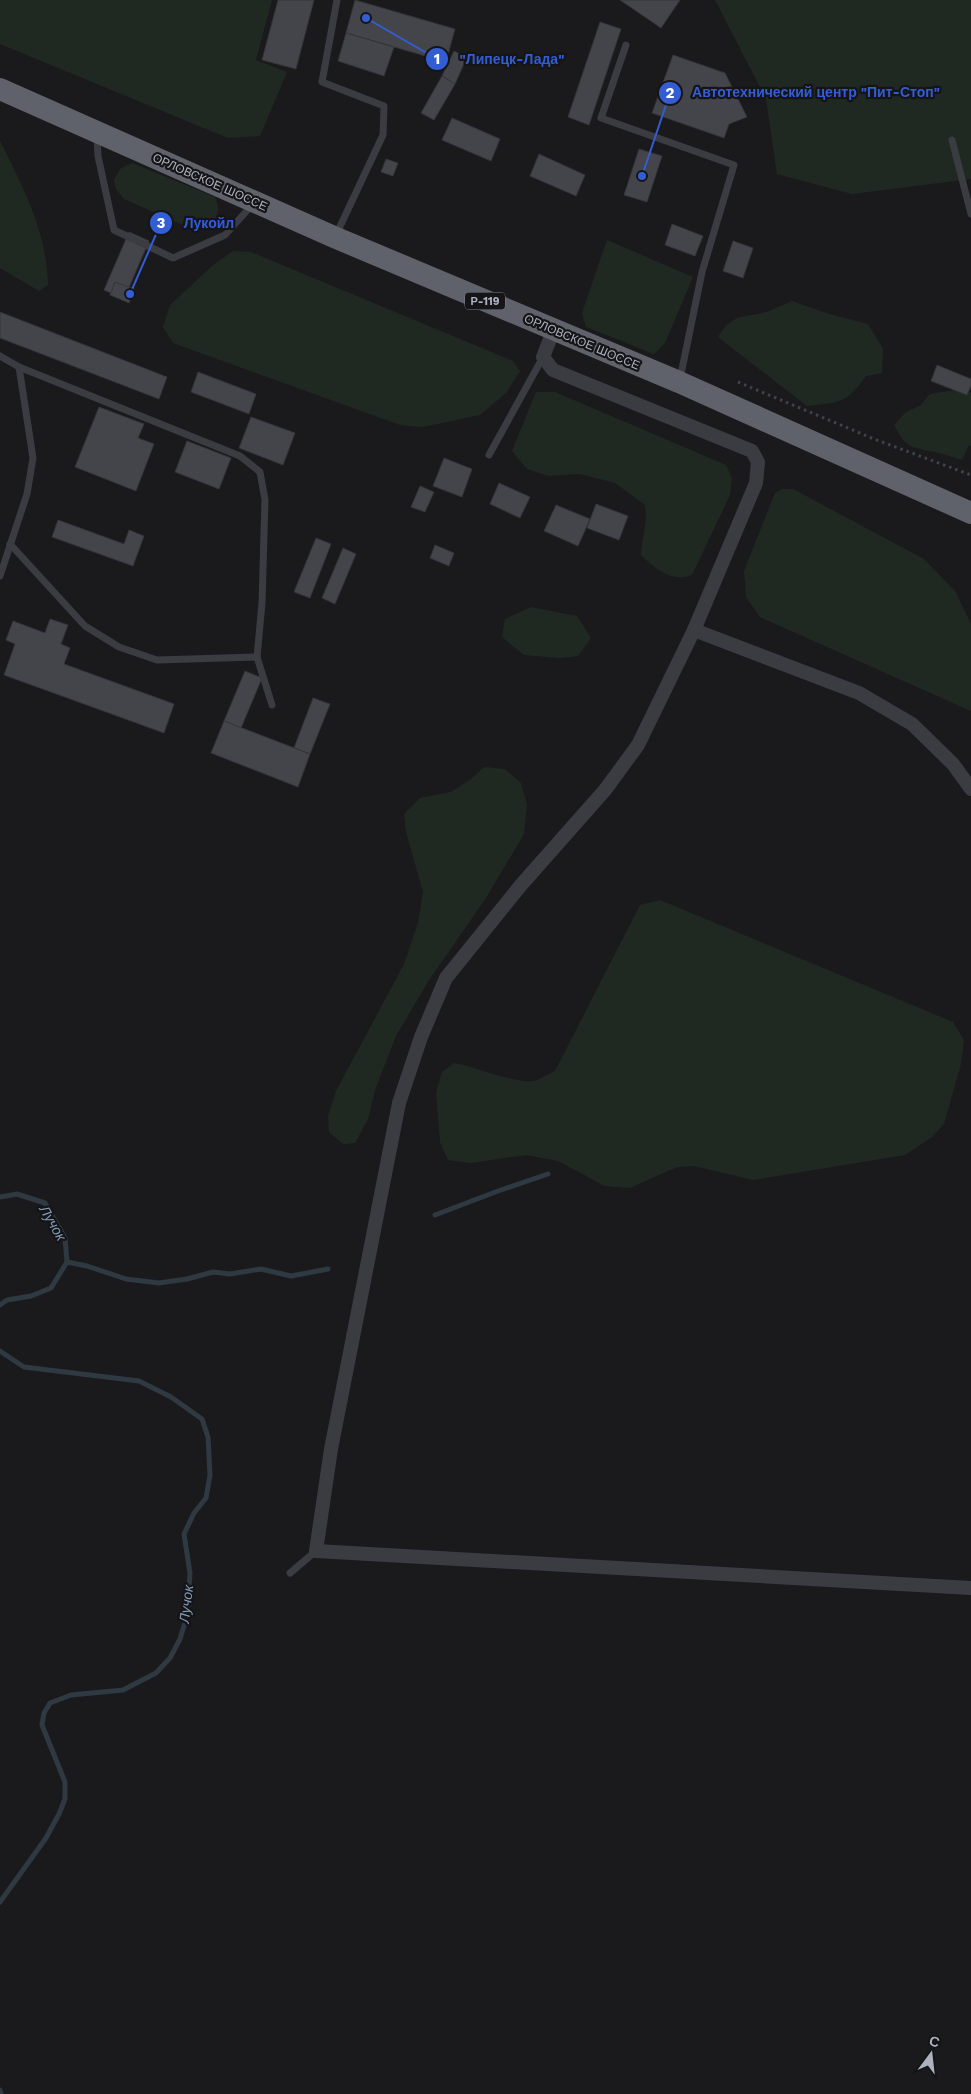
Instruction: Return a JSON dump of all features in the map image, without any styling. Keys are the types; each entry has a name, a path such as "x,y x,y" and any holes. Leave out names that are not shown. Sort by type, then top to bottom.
{"highway":[{"name":"ОРЛОВСКОЕ ШОССЕ","path":"0,89 334,237 679,382 971,513"}],"street":[{"path":"554,329 543,357 553,370 752,451 758,462 756,483 694,630 638,745 605,790 521,885 446,978 421,1036 399,1103 331,1449 316,1551 971,1588"},
{"path":"694,630 859,693 912,724 953,764 971,789"}],"lane":[{"path":"334,237 383,135 384,106 322,82 336,0"},
{"path":"626,45 601,118 734,165 702,272 679,382"},
{"path":"96,131 98,156 114,230 173,258 225,235 254,202"},
{"path":"952,140 971,214"},
{"path":"0,356 19,367 240,456 260,472 265,500 262,603 257,657 272,705"},
{"path":"489,455 543,357"},
{"path":"0,576 27,494 33,458 19,367"},
{"path":"10,544 85,626 120,646 157,660 257,657"},
{"path":"290,1573 316,1551"}],"path":[{"path":"738,382 874,439 971,475"}],"shaded area":[{"path":"0,0 272,0 256,60 287,72 260,136 228,138 0,44"},
{"path":"715,0 971,0 971,179 852,194 777,174 766,99"},
{"path":"0,141 32,210 43,247 47,265 48,285 39,291 0,268"},
{"path":"132,163 215,197 218,213 209,228 194,230 124,199 116,189 114,180 120,169"},
{"path":"607,240 693,277 665,343 654,354 586,327 582,313"},
{"path":"233,251 251,252 513,361 520,371 506,393 480,415 423,427 400,425 173,343 163,327 170,305 212,266"},
{"path":"792,301 826,313 868,324 883,349 882,373 866,376 853,392 841,400 827,404 807,406 718,337 729,323 735,319 769,311"},
{"path":"961,389 971,393 971,446 969,445 962,460 915,448 906,443 894,425 906,412 921,405 930,394"},
{"path":"536,392 555,392 726,465 732,478 730,495 692,575 684,577 671,576 658,570 641,555 646,512 645,505 615,483 580,474 549,476 527,469 512,451"},
{"path":"782,489 793,489 924,559 955,591 971,624 971,711 760,617 746,597 744,571 775,493"},
{"path":"531,607 577,616 591,638 578,656 560,658 524,655 502,637 505,619"},
{"path":"484,767 505,769 521,783 527,805 524,834 486,898 429,980 396,1036 375,1090 368,1119 355,1143 343,1144 329,1132 328,1116 336,1091 404,964 418,923 423,892 406,832 404,814 420,798 451,792 471,779"},
{"path":"660,900 953,1022 964,1040 961,1064 944,1124 932,1137 905,1155 753,1180 694,1166 677,1167 630,1188 605,1186 558,1161 526,1155 470,1163 448,1160 440,1142 436,1092 442,1072 454,1063 515,1080 533,1081 555,1071 640,905"}],"building":[{"path":"278,0 314,0 296,69 262,60"},
{"path":"355,0 455,29 446,62 346,33"},
{"path":"620,0 680,0 661,28"},
{"path":"600,22 621,29 589,125 568,117"},
{"path":"346,33 394,47 384,76 338,61"},
{"path":"454,51 467,57 455,84 442,76"},
{"path":"673,55 725,73 747,117 729,124 724,138 652,113"},
{"path":"442,76 455,84 434,120 421,113"},
{"path":"452,118 500,139 491,161 442,140"},
{"path":"639,149 662,156 647,202 624,195"},
{"path":"539,154 585,175 576,196 530,176"},
{"path":"386,159 398,163 393,176 381,172"},
{"path":"672,224 703,236 695,256 665,245"},
{"path":"129,232 149,241 124,299 104,290"},
{"path":"733,241 753,248 743,278 723,271"},
{"path":"115,282 134,289 129,303 110,295"},
{"path":"0,312 167,377 159,399 0,338"},
{"path":"937,365 971,379 971,386 967,395 931,381"},
{"path":"198,372 256,394 249,414 191,392"},
{"path":"99,407 144,424 138,438 154,444 136,491 75,467"},
{"path":"251,417 295,433 283,465 239,448"},
{"path":"187,441 231,458 219,489 175,472"},
{"path":"444,458 472,469 462,497 433,486"},
{"path":"499,483 530,497 520,518 490,504"},
{"path":"420,486 434,492 425,512 411,507"},
{"path":"596,504 628,516 619,540 587,528"},
{"path":"556,505 590,519 578,546 544,531"},
{"path":"58,520 124,544 129,530 144,536 133,566 52,537"},
{"path":"316,538 331,544 310,598 294,592"},
{"path":"435,545 454,553 449,566 430,558"},
{"path":"343,548 356,554 335,604 322,598"},
{"path":"50,619 68,625 61,644 70,648 64,664 174,704 164,733 4,675 15,644 6,640 13,621 45,633"},
{"path":"245,671 262,678 241,728 224,721"},
{"path":"313,698 330,704 310,754 294,748"},
{"path":"224,721 310,754 298,787 211,753"}],"waterway":[{"path":"435,1215 548,1174"},
{"name":"Лучок","path":"0,1197 17,1194 45,1203 65,1238 67,1262 51,1288 31,1296 7,1300 0,1305"},
{"path":"67,1262 87,1266 126,1279 159,1283 187,1279 213,1272 230,1274 261,1269 291,1276 328,1269"},
{"name":"Лучок","path":"0,1351 24,1367 139,1381 171,1397 202,1419 208,1437 210,1475 206,1498 194,1513 184,1534 190,1573 187,1616 180,1639 170,1658 156,1673 123,1690 71,1695 50,1703 44,1713 42,1725 65,1782 65,1799 46,1838 0,1902"},
{"name":"Лучок","path":"0,2090 1,2094"}],"place":[{"name":"\"Липецк-Лада\"","path":"366,18"},
{"name":"Автотехнический центр \"Пит-Стоп\"","path":"642,176"},
{"name":"Лукойл","path":"130,294"}]}
